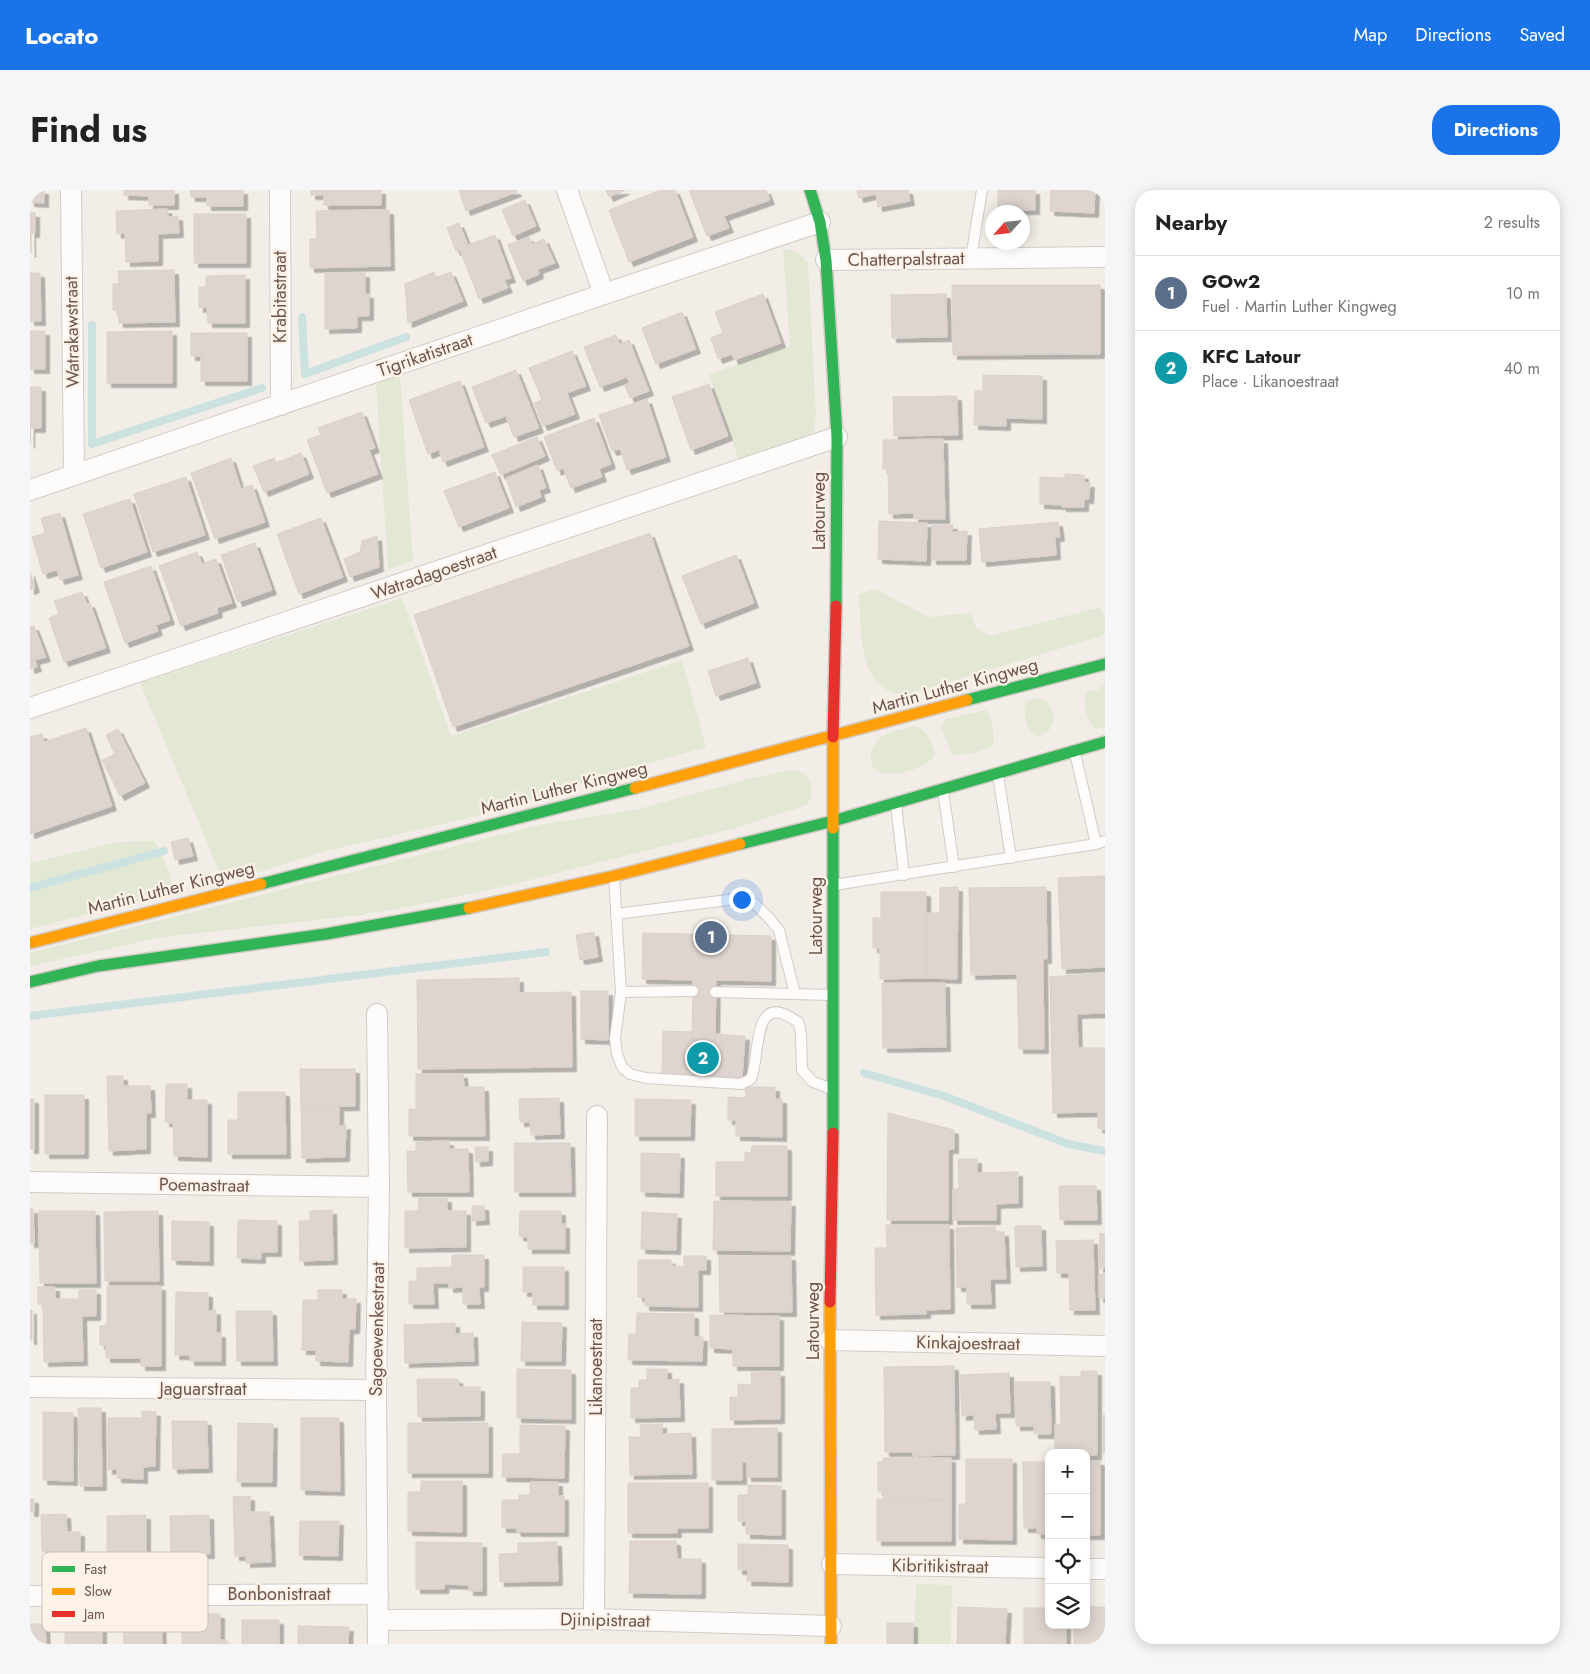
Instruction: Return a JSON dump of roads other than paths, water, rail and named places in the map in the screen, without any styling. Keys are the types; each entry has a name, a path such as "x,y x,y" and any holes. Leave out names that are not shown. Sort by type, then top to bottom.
{"main road":[{"name":"Latourweg","path":"810,190 820,222 826,260 837,437 836,636 833,737 834,995 830,1340 831,1635"},
{"name":"Martin Luther Kingweg","path":"30,943 833,737 1105,664"},
{"path":"30,982 98,966 326,934 476,907 614,876 833,821 1105,742"}],"street":[{"name":"Watrakawstraat","path":"71,190 74,474"},
{"name":"Krabitastraat","path":"280,190 281,405"},
{"path":"567,190 604,294"},
{"name":"Tigrikatistraat","path":"30,490 820,222"},
{"name":"Chatterpalstraat","path":"826,260 1105,257"},
{"name":"Watradagoestraat","path":"30,708 837,437"},
{"name":"Sagoewenkestraat","path":"377,1014 379,1187 376,1390 378,1644"},
{"name":"Likanoestraat","path":"594,1619 597,1116"},
{"name":"Poemastraat","path":"30,1182 379,1187"},
{"name":"Kinkajoestraat","path":"830,1340 1105,1346"},
{"name":"Jaguarstraat","path":"30,1387 376,1390"},
{"name":"Kibritikistraat","path":"832,1564 1045,1568"},
{"path":"1090,1569 1105,1569"},
{"name":"Bonbonistraat","path":"208,1595 378,1594"},
{"name":"Djinipistraat","path":"378,1620 594,1619 831,1635"}],"lane":[{"path":"971,258 982,190"},
{"path":"834,886 1100,843 1075,751"},
{"path":"998,773 1011,858"},
{"path":"943,789 954,867"},
{"path":"896,804 904,875"},
{"path":"614,876 621,992 615,1039 617,1054 622,1067 630,1074 646,1078 741,1084 751,1079 755,1069 759,1026 766,1017 776,1012 788,1015 799,1024 802,1070 813,1082 833,1089"},
{"path":"616,914 744,898 755,904 779,930 795,994"},
{"path":"621,992 693,992"},
{"path":"715,992 834,995"}],"waterway":[{"path":"302,317 305,374 406,337"},
{"path":"92,325 92,444 262,388"},
{"path":"30,888 164,851"},
{"path":"30,1016 546,952"},
{"path":"864,1073 944,1096 1068,1144 1105,1151"}],"place":[{"name":"GOw2","path":"711,937"},
{"name":"KFC Latour","path":"703,1058"}]}
